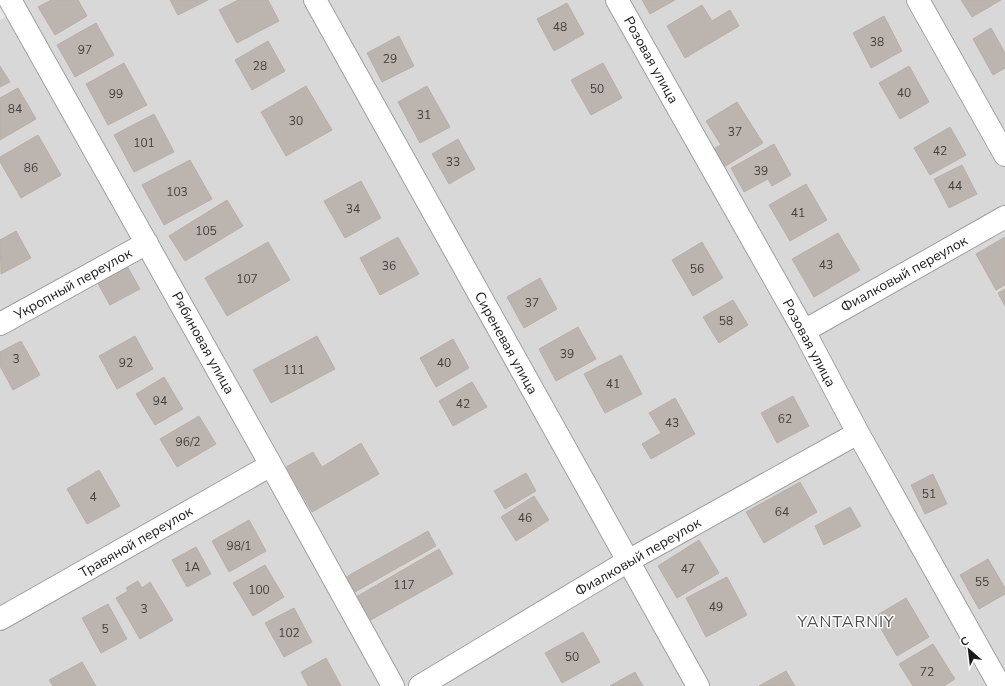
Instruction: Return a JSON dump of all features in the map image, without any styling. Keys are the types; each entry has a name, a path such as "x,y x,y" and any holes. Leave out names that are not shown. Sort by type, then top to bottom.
{"street":[{"name":"Сиреневая улица","path":"314,0 698,686"},
{"name":"Розовая улица","path":"617,0 804,331 858,433 1000,686"},
{"path":"918,0 1005,155"},
{"name":"Рябиновая улица","path":"7,3 147,243 393,686"},
{"name":"Фиалковый переулок","path":"804,331 1005,217"},
{"name":"Укропный переулок","path":"0,324 147,243"},
{"name":"Фиалковый переулок","path":"420,686 628,562 858,433"},
{"name":"Травяной переулок","path":"0,619 271,465"}],"shaded area":[{"path":"16,0 307,0 621,556 407,686 399,686"},
{"path":"324,0 608,0 845,429 628,549"},
{"path":"622,0 912,0 1005,167 1005,210 802,322"},
{"path":"928,0 1005,0 1005,138"},
{"path":"9,15 135,240 0,314 0,20"},
{"path":"1005,226 1005,679 812,334"},
{"path":"140,252 259,466 0,612 0,330"},
{"path":"856,443 992,686 704,686 636,566"},
{"path":"265,478 385,686 0,686 0,627"},
{"path":"627,570 692,686 433,686"}],"building":[{"path":"51,0 78,0 87,16 55,35 38,7"},
{"path":"170,0 208,0 178,15"},
{"path":"238,0 268,0 279,21 237,43 219,10"},
{"path":"642,0 675,0 650,14"},
{"path":"961,0 1001,0 972,17"},
{"path":"567,3 584,34 554,51 537,19"},
{"path":"702,5 712,21 730,10 739,26 685,58 667,26"},
{"path":"884,16 902,51 871,68 853,33"},
{"path":"96,23 114,55 75,77 57,45"},
{"path":"991,28 1005,53 1005,68 993,75 973,39"},
{"path":"399,36 414,66 382,82 367,53"},
{"path":"268,41 285,71 252,90 235,60"},
{"path":"124,63 147,105 108,125 86,84"},
{"path":"603,63 622,98 591,115 571,80"},
{"path":"0,66 10,82 0,87"},
{"path":"909,66 929,102 900,119 879,83"},
{"path":"306,86 332,130 286,156 261,112"},
{"path":"427,86 450,127 420,143 398,102"},
{"path":"18,88 36,119 0,140 0,98"},
{"path":"737,102 763,143 724,167 713,149 721,145 706,121"},
{"path":"154,114 174,152 134,172 114,135"},
{"path":"950,127 966,155 930,175 914,148"},
{"path":"38,135 61,175 21,198 0,162 0,157"},
{"path":"458,139 475,169 449,184 432,154"},
{"path":"774,144 791,175 772,186 768,179 744,192 731,168"},
{"path":"190,160 212,199 164,225 142,185"},
{"path":"962,165 977,194 949,208 934,179"},
{"path":"361,181 381,218 345,238 324,201"},
{"path":"806,184 827,220 790,241 769,205"},
{"path":"227,200 243,226 185,261 169,236"},
{"path":"16,231 31,258 1,274 0,240"},
{"path":"838,233 860,270 814,297 792,259"},
{"path":"398,237 419,274 380,295 360,258"},
{"path":"1005,237 1005,285 996,290 976,254"},
{"path":"268,242 290,280 227,316 205,278"},
{"path":"702,242 723,278 693,296 672,260"},
{"path":"127,266 140,289 110,305 97,282"},
{"path":"540,278 557,309 524,328 507,297"},
{"path":"1005,289 1005,306 998,293"},
{"path":"733,300 748,325 719,343 703,317"},
{"path":"578,327 596,359 556,381 539,349"},
{"path":"135,336 153,369 117,389 99,356"},
{"path":"317,336 335,369 271,403 253,370"},
{"path":"453,339 469,368 436,387 420,358"},
{"path":"21,341 40,375 13,390 0,366 0,352"},
{"path":"621,355 642,394 605,413 584,374"},
{"path":"164,377 183,409 155,425 136,394"},
{"path":"472,382 487,407 453,426 439,401"},
{"path":"793,396 809,426 777,443 761,413"},
{"path":"675,398 695,434 651,459 642,444 661,433 649,413"},
{"path":"199,416 216,444 177,467 160,439"},
{"path":"361,443 379,474 312,512 286,467 313,452 322,467"},
{"path":"99,470 120,506 87,524 67,489"},
{"path":"526,473 536,491 505,509 494,491"},
{"path":"933,474 947,504 925,514 911,485"},
{"path":"800,482 817,512 764,543 746,512"},
{"path":"534,496 549,520 516,541 501,517"},
{"path":"850,507 861,526 824,545 815,526"},
{"path":"249,520 266,551 229,572 212,541"},
{"path":"428,531 436,546 355,592 346,577"},
{"path":"699,540 719,573 677,598 658,566"},
{"path":"196,547 211,574 187,587 172,560"},
{"path":"439,549 453,574 369,621 356,597"},
{"path":"988,559 1005,588 1005,594 979,609 960,575"},
{"path":"265,565 284,597 253,616 233,583"},
{"path":"727,577 747,615 706,637 686,598"},
{"path":"138,581 142,588 150,582 173,620 140,639 116,598 128,591 126,588"},
{"path":"906,598 929,637 897,656 874,617"},
{"path":"108,604 127,639 101,653 82,618"},
{"path":"294,608 312,642 284,657 265,623"},
{"path":"583,632 600,662 562,683 545,653"},
{"path":"933,644 955,679 944,686 913,686 899,664"},
{"path":"326,658 341,686 308,686 301,672"},
{"path":"82,662 96,686 53,686 49,680"},
{"path":"786,671 795,686 759,686"},
{"path":"635,672 643,686 610,686"}],"district":[{"name":"YANTARNIY","path":"846,622"}]}
